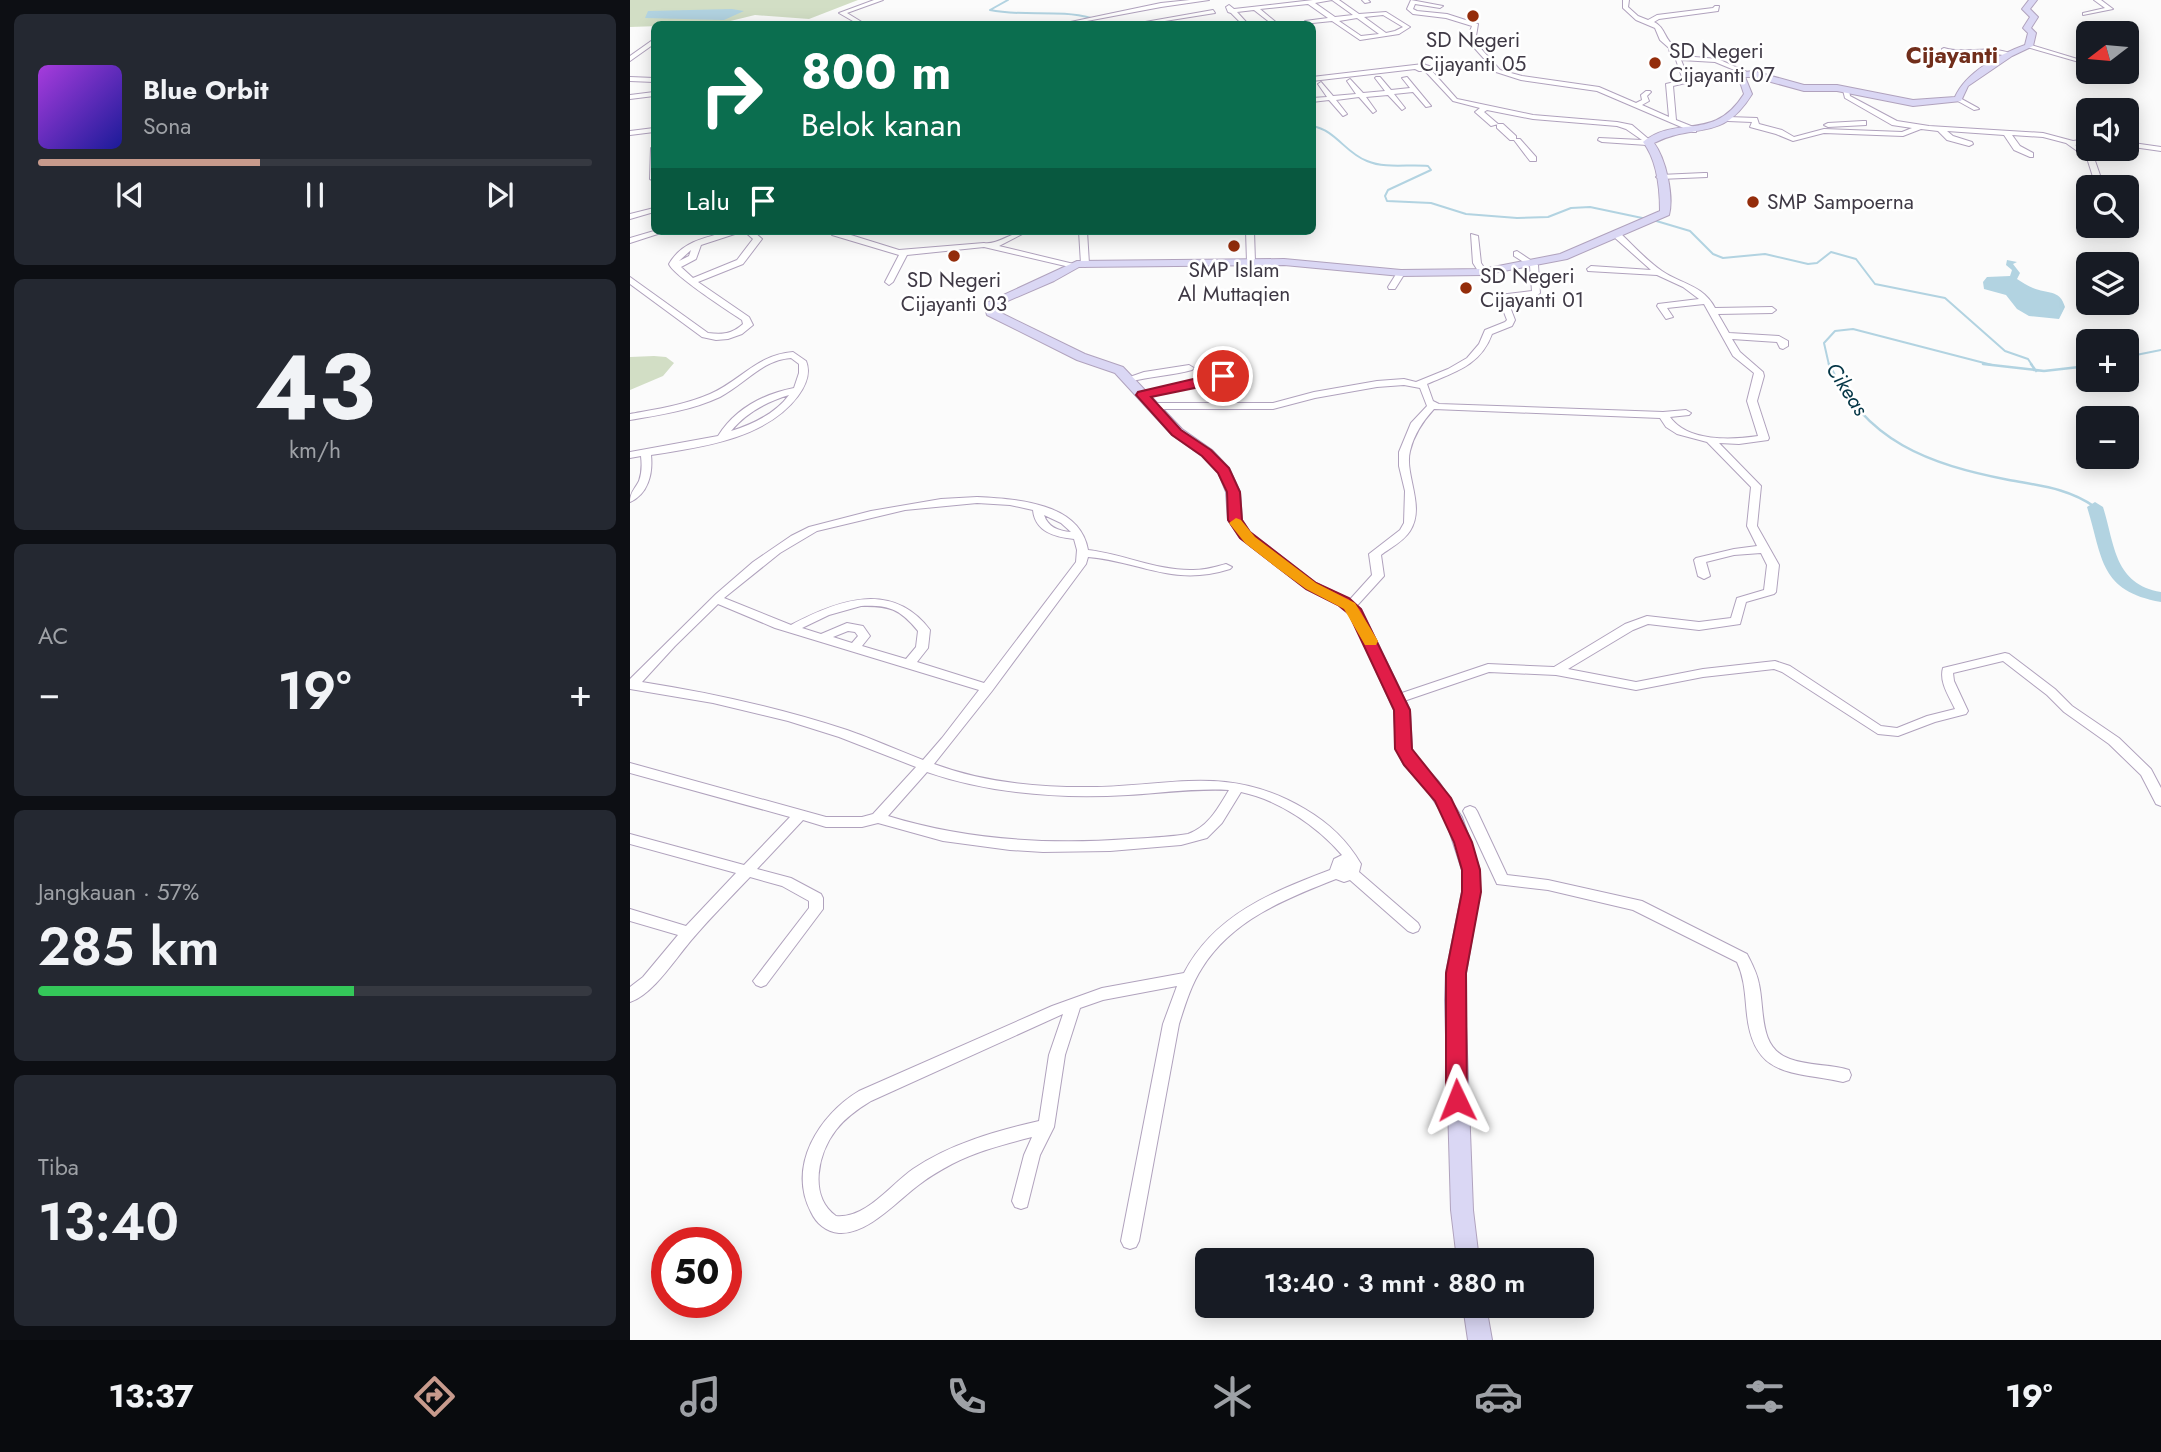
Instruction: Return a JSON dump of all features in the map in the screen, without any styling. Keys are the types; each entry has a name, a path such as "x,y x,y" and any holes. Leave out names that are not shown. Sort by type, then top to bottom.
{"main road":[{"path":"1466,1248 1461,1210 1454,1011 1456,973 1471,892 1471,870 1453,817 1433,786 1410,761 1404,749 1404,723 1397,699 1356,612 1350,606 1311,586 1245,535 1235,520 1233,492 1224,471 1207,453 1177,432 1116,368 1081,357 992,313 990,304 1079,264 1305,263 1401,273 1483,272 1534,265 1563,257 1659,217 1665,208 1656,152 1648,143 1737,115 1748,94 1740,75 1746,74 1804,88 1846,90 1913,103 1958,99 1964,85 2009,54 2029,46 2033,38 2027,28 2034,17 2026,9 2034,0"},
{"path":"1477,1318 1480,1340"}],"street":[{"path":"857,21 842,13 880,0"},
{"path":"1068,21 1175,0"},
{"path":"1146,7 1206,0"},
{"path":"1277,0 1302,21"},
{"path":"1242,21 1229,9 1257,10 1329,0"},
{"path":"1335,0 1385,35"},
{"path":"1626,0 1625,6 1634,16 1651,21 1661,30 1662,39 1672,47 1672,52 1680,57 1716,60 1746,74"},
{"path":"2085,14 2109,9 2097,0"},
{"path":"1440,6 1414,1 1410,9 1415,13 1447,16 1476,25 1472,42 1498,71 1521,78 1593,88 1693,130"},
{"path":"1310,3 1332,19 1360,38 1385,35 1407,27 1384,13 1332,19 1316,22"},
{"path":"1146,7 1167,21"},
{"path":"1651,21 1657,17 1708,12 1717,7"},
{"path":"1257,10 1271,21"},
{"path":"1175,21 1203,17 1213,12"},
{"path":"1074,21 1085,18"},
{"path":"630,60 651,43"},
{"path":"2029,46 2076,60"},
{"path":"1947,48 1951,53 1984,50 2009,54"},
{"path":"1673,122 1669,84 1687,83 1676,60 1680,57"},
{"path":"1316,80 1421,69 1455,100 1487,111 1617,124 1629,127 1648,143"},
{"path":"1378,78 1402,108"},
{"path":"1405,78 1428,106"},
{"path":"630,79 651,80"},
{"path":"1350,81 1373,111"},
{"path":"1321,84 1343,114"},
{"path":"1316,100 1415,90"},
{"path":"1846,90 1847,97 1890,121 1921,127 2050,136 2068,142 2090,157 2096,175"},
{"path":"1635,106 1646,101 1643,96 1648,92"},
{"path":"630,97 651,94"},
{"path":"1958,99 1976,109"},
{"path":"1487,111 1497,125 1515,139 1533,159"},
{"path":"1728,119 1754,120 1756,123 1753,125 1793,139 1819,131 1888,135 1911,133 1921,127"},
{"path":"1831,132 1825,126 1863,123"},
{"path":"1939,128 1950,138 1969,144"},
{"path":"630,133 651,130"},
{"path":"2006,132 2017,148 2030,155"},
{"path":"1602,140 1648,143"},
{"path":"2068,142 2076,142"},
{"path":"2139,146 2161,149"},
{"path":"1660,177 1704,175"},
{"path":"630,217 651,211"},
{"path":"630,241 651,235"},
{"path":"630,280 700,332 713,337 742,331 748,322 674,267 693,257 697,244 727,235"},
{"path":"692,281 740,262 758,239 753,235"},
{"path":"842,235 904,253 964,246 992,246 1079,264 1083,235"},
{"path":"992,246 1015,235"},
{"path":"1250,235 1251,262"},
{"path":"1617,235 1659,273 1691,287 1709,306 1728,335 1736,354 1759,376 1752,401 1764,438 1711,440 1671,426 1663,415"},
{"path":"1474,236 1477,263 1483,272"},
{"path":"890,282 904,253"},
{"path":"1154,406 1273,406 1314,395 1377,384 1419,384 1465,366 1480,350 1488,332 1508,324 1511,320 1501,298 1536,293 1534,265 1517,254"},
{"path":"1591,269 1659,273"},
{"path":"1392,287 1401,273"},
{"path":"1669,317 1661,306 1772,310"},
{"path":"1728,335 1779,339 1783,341 1783,346"},
{"path":"630,417 703,400 726,390 761,363 780,356 797,356 803,363 804,375 791,400 752,426 722,437 630,455"},
{"path":"1143,395 1219,379 1223,376 1224,366"},
{"path":"1129,379 1189,368"},
{"path":"1419,384 1424,386 1432,406"},
{"path":"1350,606 1378,576 1375,554 1404,532 1409,523 1410,491 1404,466 1404,452 1416,423 1432,406 1612,415 1686,413"},
{"path":"1556,671 1629,627 1647,620 1699,626 1734,622 1741,600 1770,592 1773,569 1752,526 1756,486 1711,440"},
{"path":"630,499 645,482 646,453"},
{"path":"631,685 691,624 758,564 795,537 835,523 932,504 964,500 1005,500 1059,516 1079,536 1083,558"},
{"path":"1704,576 1700,561 1747,549 1765,549"},
{"path":"878,818 927,766 1083,558 1098,553 1182,573 1209,573 1226,567"},
{"path":"718,600 792,629 988,688"},
{"path":"792,629 841,605 870,602 897,606 907,611 924,631 922,648 908,665"},
{"path":"822,638 847,627 859,629 864,636 854,648"},
{"path":"1397,699 1488,668 1556,671 1636,685 1703,673 1775,665 1786,669 1878,730 1891,733 1962,711 1948,681 1947,671 2005,657 2051,691 2068,709 2115,741 2146,772 2161,801"},
{"path":"631,685 711,699 816,724 969,780 1036,790 1100,792 1188,786 1238,787 1270,798 1310,820 1345,848 1348,870 1413,927"},
{"path":"630,768 836,824 878,818 946,836 1018,847 1065,848 1180,840 1203,833 1238,787"},
{"path":"1470,811 1502,880 1548,885 1637,905 1742,958 1750,970 1759,1043 1769,1057 1787,1065 1843,1075"},
{"path":"630,996 648,981 689,932 799,816"},
{"path":"630,839 786,882 816,898 816,909 761,981"},
{"path":"1130,1241 1171,1024 1178,998 1189,978 1209,944 1241,916 1278,896 1348,870"},
{"path":"630,915 689,932"},
{"path":"1046,1127 980,1143 936,1163 868,1215 845,1224 833,1224 823,1216 813,1201 810,1179 814,1158 830,1123 846,1107 865,1096 1074,1004 1129,988 1189,978"},
{"path":"1021,1201 1032,1155 1046,1127 1057,1055 1074,1004"}],"green space":[{"path":"630,0 858,0 809,19 755,15 730,21 651,21 651,26 630,27"},
{"path":"630,357 666,357 674,363 663,376 630,390"}],"water":[{"path":"648,11 744,11 724,20 645,18"},
{"path":"2007,260 2017,262 2013,264 2020,273 2017,279 2033,288 2060,297 2065,307 2059,319 2029,316 2017,309 2006,295 1984,289 1983,282 1987,277 2010,276 2012,270 2006,265"}],"waterway":[{"path":"1008,0 990,10 1079,15 1091,18 1092,21"},
{"path":"1316,127 1328,132 1352,153 1367,161 1389,166 1428,166 1431,170 1388,190 1385,196 1387,201 1431,203 1466,214 1517,218 1548,217 1571,208 1590,207 1647,219"},
{"path":"1653,220 1690,231 1713,254 1723,258 1765,254 1808,264 1817,263 1831,252 1856,259 1875,284 1945,298 2005,351 2028,359 2032,365"},
{"name":"Cikeas","path":"1829,365 1824,343 1835,331 1853,329 1992,365"},
{"name":"Cikeas","path":"2139,354 2161,350"},
{"name":"Cikeas","path":"1829,364 1844,391 1861,413 1902,445 1952,466 2064,492 2095,507"},
{"name":"Cikeas","path":"1983,364 2035,370"},
{"name":"Cikeas","path":"2031,364 2035,370"},
{"name":"Cikeas","path":"2035,370 2076,367"},
{"path":"2095,507 2108,553 2120,578 2143,594 2161,597"}],"slow traffic":[{"path":"1236,523 1250,540 1282,565 1311,586 1350,606 1371,641"}],"place":[{"name":"SD Negeri Cijayanti 05","path":"1473,16"},
{"name":"SD Negeri Cijayanti 07","path":"1655,63"},
{"name":"SMP Sampoerna","path":"1753,202"},
{"name":"SMP Islam Al Muttaqien","path":"1234,246"},
{"name":"SD Negeri Cijayanti 03","path":"954,256"},
{"name":"SD Negeri Cijayanti 01","path":"1466,288"}],"district":[{"name":"Cijayanti","path":"1952,55"}],"route":[{"path":"1223,376 1143,395 1168,424 1207,453 1224,471 1235,500 1235,520 1245,535 1311,586 1344,602 1356,612 1402,710 1404,749 1410,761 1442,798 1463,842 1471,870 1471,892 1456,973 1454,1044 1457,1100"}]}
